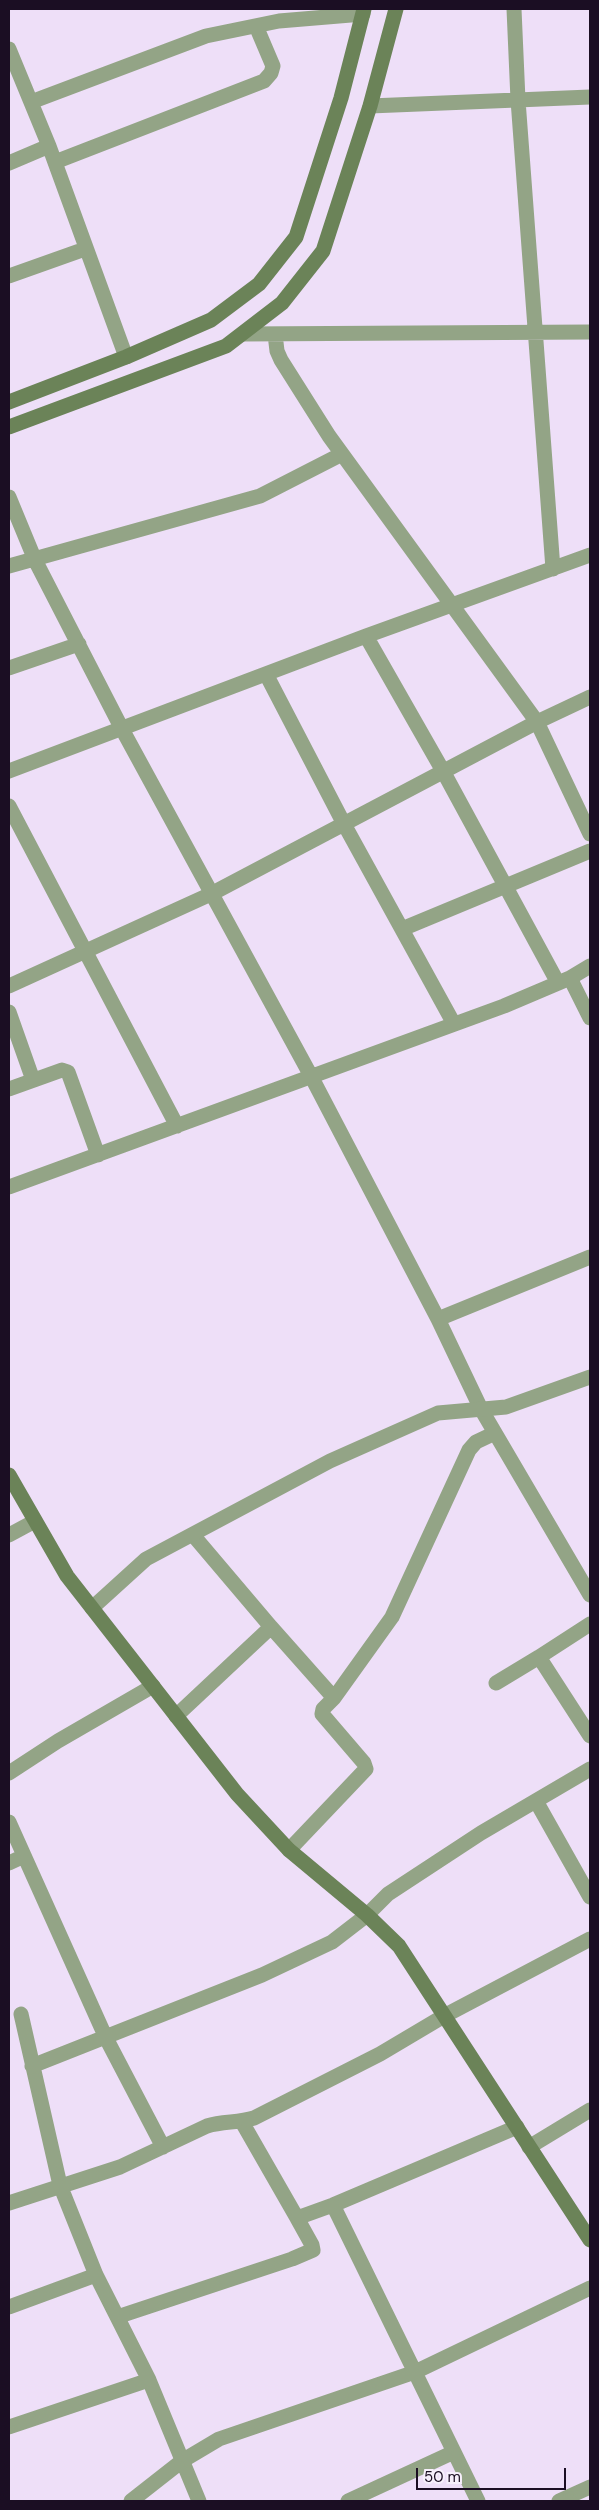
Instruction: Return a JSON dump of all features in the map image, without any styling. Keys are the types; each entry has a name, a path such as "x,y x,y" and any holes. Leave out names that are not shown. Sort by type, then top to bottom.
{"main road":[{"path":"9,427 226,346 282,304 323,251 370,106 396,9"},
{"path":"9,402 212,320 259,284 296,237 341,98 364,11"},
{"path":"9,1475 67,1576 237,1794 289,1850 367,1915 399,1946 530,2147 588,2231"}],"street":[{"path":"514,9 518,100 553,569"},
{"path":"30,102 206,36 279,21 364,11"},
{"path":"55,162 264,81 271,73 273,66 256,26"},
{"path":"9,49 49,146 85,249 126,356"},
{"path":"370,106 590,97"},
{"path":"9,163 49,146"},
{"path":"9,276 85,249"},
{"path":"243,334 590,332"},
{"path":"275,334 277,351 281,360 342,454 537,722 584,801 590,834"},
{"path":"9,566 260,496 342,454"},
{"path":"9,497 35,560 122,730 311,1076 438,1319 481,1409 590,1595"},
{"path":"9,771 122,730 366,636 453,607 590,555"},
{"path":"366,636 443,771 505,886 590,1018"},
{"path":"9,668 78,644"},
{"path":"266,674 344,824 454,1024"},
{"path":"9,986 211,894 537,722 590,698"},
{"path":"9,806 177,1126"},
{"path":"402,929 590,851"},
{"path":"9,1187 454,1024 564,980 590,966"},
{"path":"9,1012 33,1080"},
{"path":"9,1090 62,1070 68,1072 98,1155"},
{"path":"438,1319 590,1257"},
{"path":"92,1608 146,1559 330,1461 438,1413 506,1407 590,1377"},
{"path":"289,1850 366,1769 364,1763 322,1714 323,1709 334,1698 392,1618 470,1450 476,1442 495,1432"},
{"path":"9,1535 35,1521"},
{"path":"193,1534 270,1627 334,1698"},
{"path":"496,1684 590,1624"},
{"path":"176,1716 270,1627"},
{"path":"539,1657 590,1736"},
{"path":"9,1773 58,1741 153,1686"},
{"path":"32,2066 262,1975 332,1942 367,1915 388,1894 590,1769"},
{"path":"536,1801 590,1897"},
{"path":"9,1822 106,2038 162,2147"},
{"path":"9,1863 24,1856"},
{"path":"9,2203 120,2167 220,2122 242,2122 254,2118 380,2054 444,2016 590,1939"},
{"path":"21,2014 60,2185 96,2275 149,2380 199,2501"},
{"path":"530,2147 590,2110"},
{"path":"117,2316 292,2259 312,2250 312,2244 242,2122"},
{"path":"297,2218 333,2205 517,2127"},
{"path":"333,2205 478,2501"},
{"path":"9,2307 96,2275"},
{"path":"131,2501 182,2461 219,2439 415,2372 590,2288"},
{"path":"9,2427 149,2380"},
{"path":"348,2501 454,2452"},
{"path":"559,2501 590,2487"}]}
